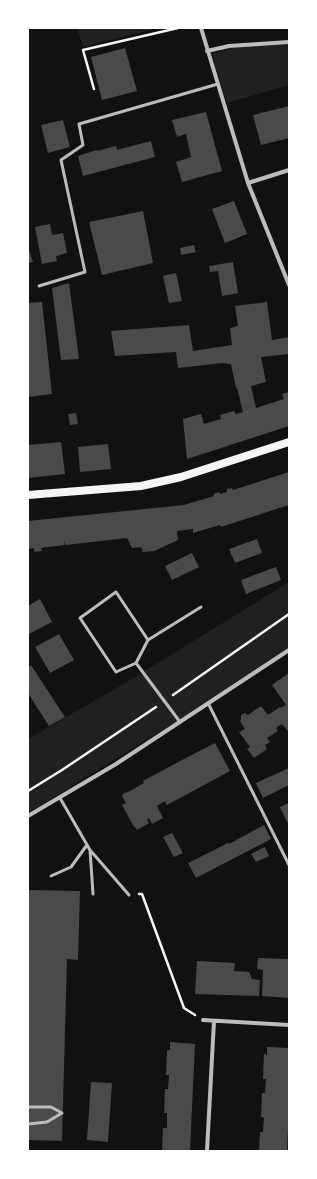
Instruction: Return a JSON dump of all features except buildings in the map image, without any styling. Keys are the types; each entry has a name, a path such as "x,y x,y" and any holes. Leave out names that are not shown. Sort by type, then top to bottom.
{"main road":[{"path":"28,495 141,486 182,477 289,442"}],"street":[{"path":"200,28 248,183 289,285"},
{"path":"208,51 229,46 289,42"},
{"path":"248,183 289,170"},
{"path":"28,816 116,764 289,650"},
{"path":"203,1020 289,1025"},
{"path":"207,1151 214,1021"}],"lane":[{"path":"38,286 85,272 61,160 83,145 79,124 218,84"},
{"path":"148,640 116,592 80,618 116,672 136,663 148,640 201,607"},
{"path":"136,663 180,722"},
{"path":"208,703 289,865"},
{"path":"60,798 90,850 129,895"},
{"path":"51,876 71,867 87,845"},
{"path":"90,850 93,894"},
{"path":"28,1107 50,1106 62,1113 47,1122 28,1124"}],"path":[{"path":"94,89 83,50 178,28"},
{"path":"28,791 62,770 164,701 289,614"},
{"path":"129,895 142,894 184,1008 203,1020"}],"shaded area":[{"path":"77,28 158,28 83,47"},
{"path":"289,44 289,85 227,103 212,54 230,48"},
{"path":"289,582 289,648 185,716 28,813 28,739 132,679"}]}
